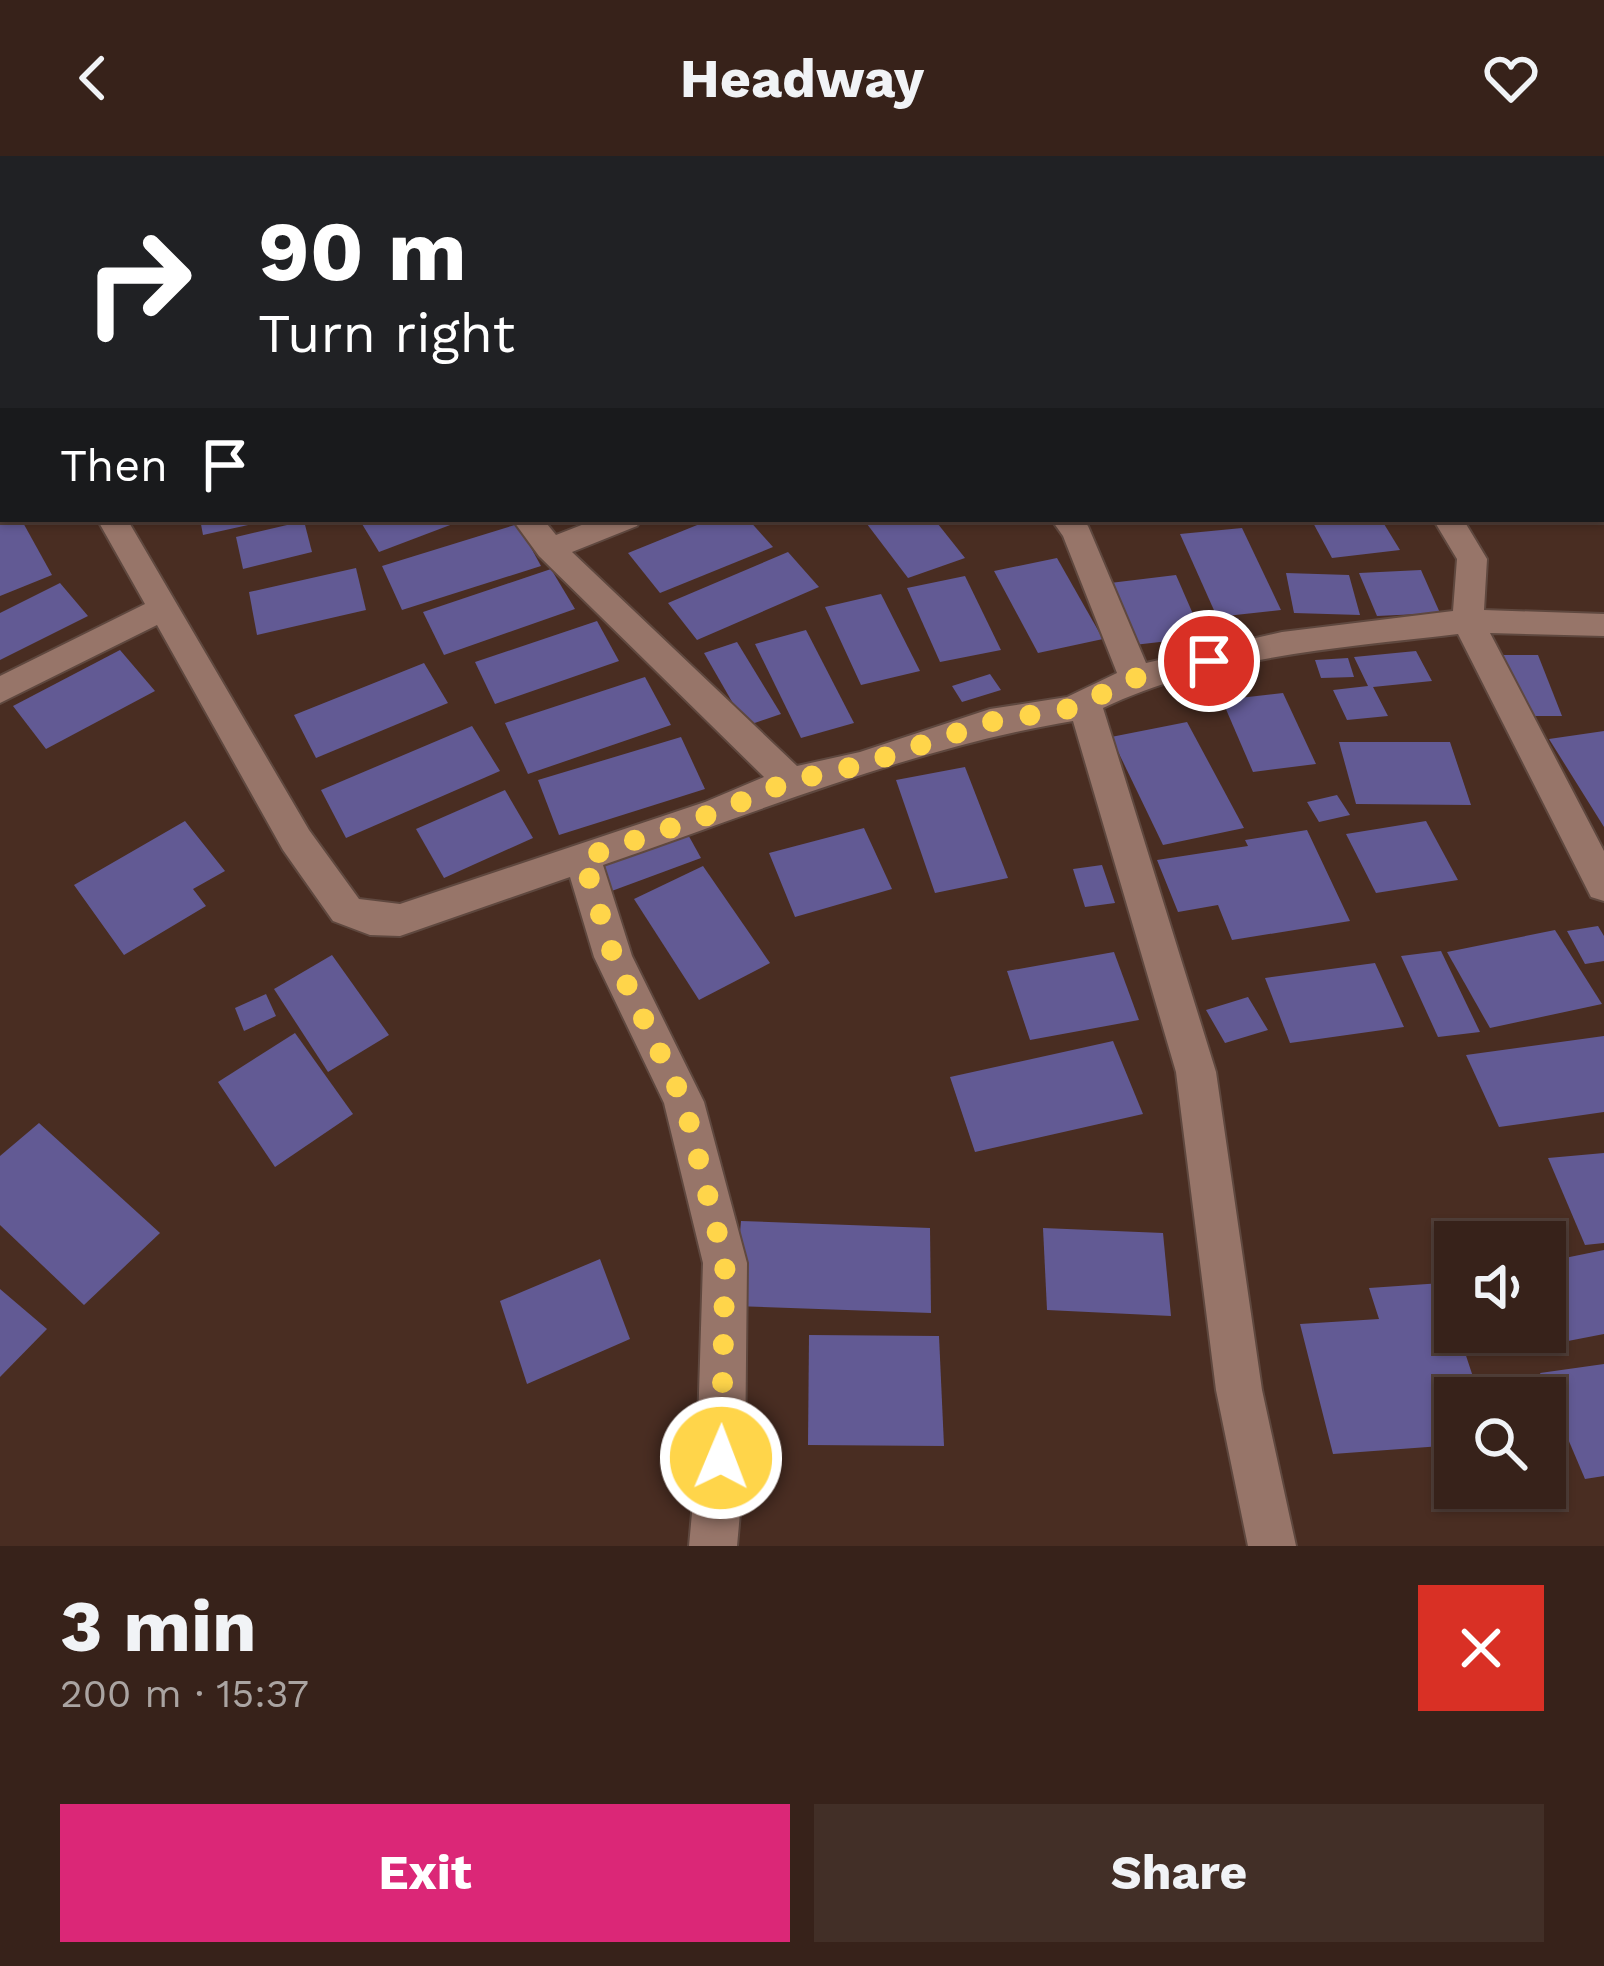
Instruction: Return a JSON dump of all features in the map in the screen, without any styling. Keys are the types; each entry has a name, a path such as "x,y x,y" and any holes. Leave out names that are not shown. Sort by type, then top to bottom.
{"street":[{"path":"114,522 296,840 346,910 370,919 400,920 717,812 790,781 861,765 990,722 1085,704 1136,678 1282,644 1468,621 1604,625"},
{"path":"529,522 550,549 790,781"},
{"path":"550,549 618,522"},
{"path":"1068,522 1136,678"},
{"path":"1450,522 1472,559 1468,621 1604,886"},
{"path":"0,691 163,608"},
{"path":"1085,704 1196,1072 1239,1390 1271,1546"},
{"path":"583,858 614,958 684,1102 725,1263 721,1458 713,1546"}],"building":[{"path":"0,522 23,522 52,575 0,596"},
{"path":"201,522 262,522 203,535"},
{"path":"304,522 312,552 243,569 236,537"},
{"path":"361,522 458,522 379,552"},
{"path":"705,522 751,522 773,547 660,593 628,553"},
{"path":"936,522 965,558 908,578 867,524"},
{"path":"1313,522 1383,522 1400,550 1332,558"},
{"path":"518,524 541,566 402,610 382,566"},
{"path":"1242,528 1281,610 1217,617 1180,534"},
{"path":"788,552 819,587 697,640 668,603"},
{"path":"1057,558 1103,639 1038,653 994,571"},
{"path":"356,568 366,610 257,635 249,592"},
{"path":"551,569 575,609 444,655 423,612"},
{"path":"1421,570 1440,613 1377,616 1359,573"},
{"path":"1286,573 1349,575 1360,615 1294,613"},
{"path":"1176,575 1203,637 1134,645 1110,583"},
{"path":"965,576 1001,650 940,662 907,588"},
{"path":"60,583 88,616 0,660 0,613"},
{"path":"881,594 920,671 861,685 825,607"},
{"path":"1238,618 1246,631 1218,636 1211,623"},
{"path":"597,621 619,661 495,704 475,662"},
{"path":"806,630 854,723 801,738 755,644"},
{"path":"737,642 781,714 746,726 704,653"},
{"path":"120,650 155,691 46,749 13,706"},
{"path":"1416,651 1432,681 1373,687 1388,716 1347,720 1333,690 1368,686 1354,657"},
{"path":"1494,655 1538,655 1562,716 1517,716"},
{"path":"1348,658 1354,677 1321,678 1315,660"},
{"path":"424,663 448,703 316,758 294,715"},
{"path":"990,674 1001,690 962,702 952,686"},
{"path":"645,677 671,725 528,774 505,723"},
{"path":"1283,693 1316,764 1253,772 1222,700"},
{"path":"1187,722 1244,828 1163,845 1111,737"},
{"path":"472,726 500,771 346,838 321,790"},
{"path":"1604,731 1604,827 1549,739"},
{"path":"681,737 705,789 559,835 538,780"},
{"path":"1339,742 1450,742 1471,805 1356,804"},
{"path":"965,767 1008,878 935,893 896,780"},
{"path":"505,790 533,838 444,878 416,829"},
{"path":"1337,795 1350,815 1319,822 1307,802"},
{"path":"185,821 225,871 193,889 206,906 124,955 74,885"},
{"path":"1426,821 1458,880 1376,893 1346,834"},
{"path":"864,828 892,889 795,917 769,853"},
{"path":"1307,830 1350,921 1232,940 1218,905 1178,912 1157,860 1248,846 1245,840"},
{"path":"686,831 701,858 609,892 595,864"},
{"path":"1102,865 1115,903 1085,907 1073,869"},
{"path":"703,866 770,963 699,1000 634,899"},
{"path":"1598,926 1604,936 1604,961 1585,964 1567,931"},
{"path":"1555,930 1602,1004 1490,1028 1447,952"},
{"path":"1441,951 1480,1032 1438,1037 1401,956"},
{"path":"1114,952 1139,1020 1030,1040 1007,971"},
{"path":"332,955 389,1035 328,1072 274,989"},
{"path":"1375,963 1404,1027 1290,1043 1265,978"},
{"path":"266,994 276,1016 244,1031 235,1008"},
{"path":"1248,997 1268,1030 1225,1043 1206,1010"},
{"path":"295,1033 353,1114 275,1167 218,1082"},
{"path":"1604,1036 1604,1112 1499,1127 1466,1055"},
{"path":"1113,1041 1143,1114 975,1152 950,1077"},
{"path":"39,1123 160,1233 84,1305 0,1225 0,1156"},
{"path":"1604,1153 1604,1243 1585,1245 1548,1158"},
{"path":"741,1221 930,1228 931,1313 734,1306"},
{"path":"1043,1228 1163,1233 1171,1316 1047,1310"},
{"path":"1604,1250 1604,1334 1566,1341 1566,1258"},
{"path":"600,1259 630,1339 527,1384 500,1301"},
{"path":"1434,1284 1434,1353 1465,1353 1473,1377 1434,1377 1434,1447 1333,1454 1300,1324 1379,1319 1369,1288"},
{"path":"0,1289 47,1329 0,1377"},
{"path":"809,1335 939,1336 944,1446 808,1445"},
{"path":"1604,1364 1604,1476 1585,1479 1566,1434 1566,1377 1542,1377 1540,1373"}],"route":[{"path":"721,1458 725,1263 684,1102 614,958 583,858 717,812 790,781 861,765 990,722 1073,708 1136,678 1209,661"}]}
